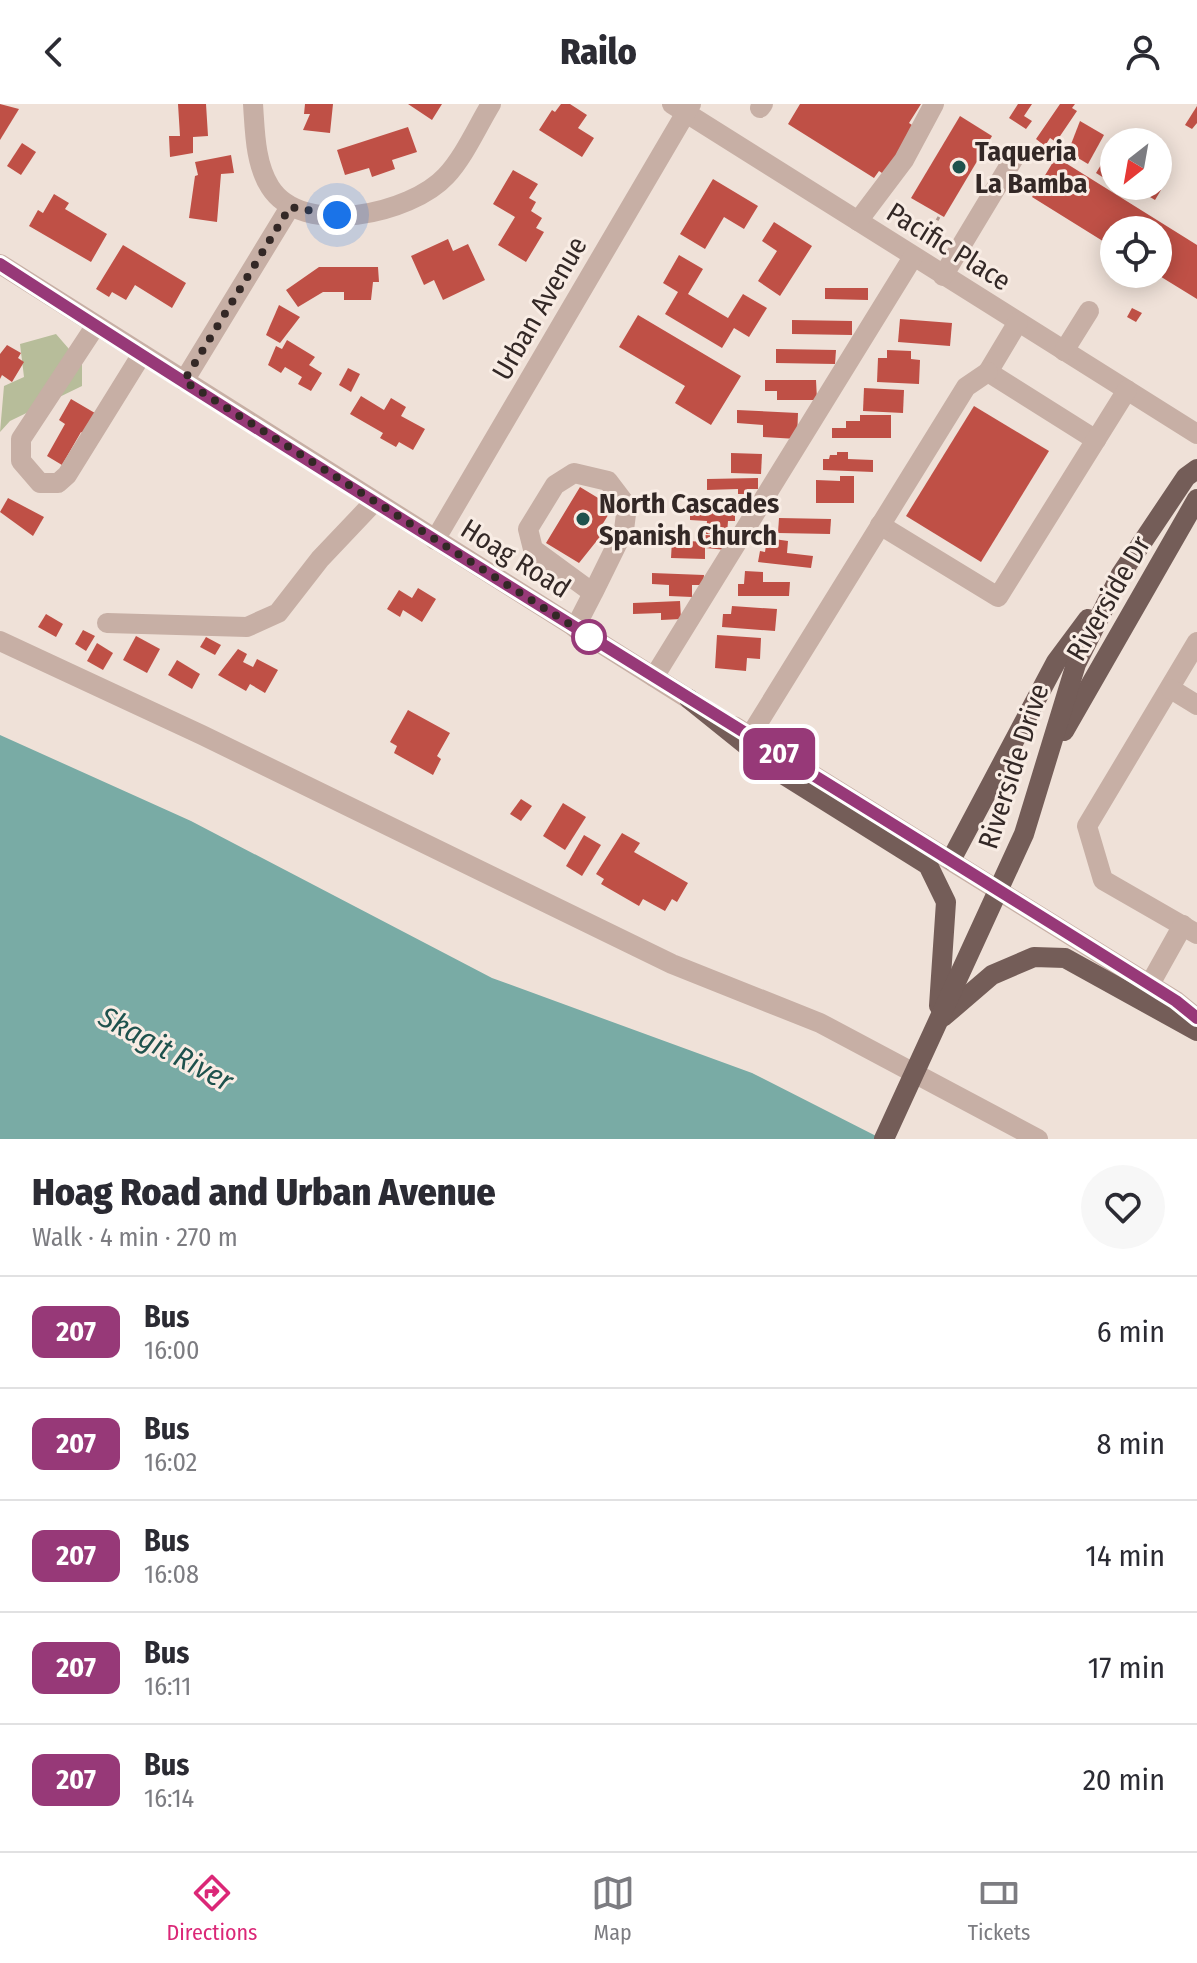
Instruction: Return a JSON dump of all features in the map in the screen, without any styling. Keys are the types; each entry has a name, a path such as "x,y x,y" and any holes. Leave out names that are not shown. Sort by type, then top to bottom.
{"main road":[{"name":"Riverside Drive","path":"884,1139 1024,834 1076,664 1121,574 1186,477 1197,469"},
{"name":"Riverside Dr","path":"1044,766 1197,499"},
{"path":"951,860 1056,662 1121,574"},
{"path":"689,699 781,773 928,865 946,902 937,1022"},
{"path":"937,1022 992,975 1034,957 1065,958 1197,1031"}],"street":[{"path":"253,104 258,160 270,188 290,207 319,215 355,216 401,205 426,193 447,175 491,104"},
{"path":"858,221 904,160 934,104"},
{"name":"Pacific Place","path":"683,107 858,221 919,249 943,276 1197,434"},
{"name":"Urban Avenue","path":"435,540 683,107"},
{"path":"943,276 1017,153"},
{"path":"184,381 290,207"},
{"path":"654,677 919,249"},
{"name":"Hoag Road","path":"0,264 575,628 1176,1001"},
{"path":"1064,351 1089,311"},
{"path":"750,736 966,387 988,372 1018,322"},
{"path":"96,325 21,439 21,461 40,483 58,483 67,475 142,354"},
{"path":"988,372 1096,440"},
{"path":"880,525 998,597 1127,390"},
{"path":"575,628 593,593 624,530 627,506 608,481 574,473 555,485 528,529 533,549 593,593"},
{"path":"107,623 247,627 261,623 278,613 320,559 374,502"},
{"path":"0,641 229,748 672,964 820,1023 1038,1139"},
{"path":"1150,984 1190,930 1103,880 1087,826 1197,642"},
{"path":"1171,689 1197,705"},
{"path":"1176,1001 1197,1009"},
{"path":"1176,1001 1197,1018"}],"path":[{"path":"919,249 939,217"}],"green space":[{"path":"56,334 82,364 82,386 10,421 0,432 4,386 24,377 20,344"}],"water":[{"name":"Skagit River","path":"0,735 191,821 492,978 752,1073 882,1139 0,1139"}],"building":[{"path":"0,104 19,109 0,140"},
{"path":"178,104 206,104 208,136 193,137 193,153 170,157 169,136 180,136"},
{"path":"305,104 333,104 330,133 303,130 310,114 304,114"},
{"path":"408,104 442,104 432,120"},
{"path":"561,104 570,104 587,115 578,128 594,138 582,157 539,130 552,110 555,112"},
{"path":"800,104 921,104 909,123 915,127 885,175 879,171 874,178 788,124"},
{"path":"1018,104 1032,104 1024,116 1032,121 1026,129 1009,118"},
{"path":"1060,104 1075,104 1072,108 1077,111 1056,142 1050,138 1045,146 1036,139"},
{"path":"1197,106 1197,123 1192,129 1185,125"},
{"path":"960,116 992,136 944,217 911,198"},
{"path":"1080,121 1100,133 1100,142 1088,164 1068,152"},
{"path":"408,127 417,152 392,160 395,169 372,177 369,168 345,175 337,150"},
{"path":"22,143 36,152 21,175 7,166"},
{"path":"231,155 234,173 221,174 217,222 189,218 195,176 198,175 195,162"},
{"path":"1056,157 1100,184 1100,200 1125,200 1151,216 1100,216 1100,239 1032,197"},
{"path":"513,170 538,184 529,198 536,202 531,211 542,218 536,228 544,232 526,262 498,245 515,217 493,204"},
{"path":"713,179 758,206 744,229 724,217 705,249 680,234"},
{"path":"54,194 69,203 65,209 107,234 91,262 29,226 38,210 43,213"},
{"path":"774,222 812,246 780,296 758,281 777,251 762,241"},
{"path":"1172,229 1197,245 1197,299 1172,284"},
{"path":"448,239 453,251 468,244 485,280 443,300 434,280 424,285 411,256"},
{"path":"123,245 186,283 172,308 135,285 126,300 112,292 109,297 96,289"},
{"path":"679,255 703,269 688,294 728,318 743,294 767,308 749,337 734,328 722,348 665,314 678,292 663,283"},
{"path":"319,267 378,267 379,282 373,282 371,300 344,300 344,292 323,292 298,307 286,290"},
{"path":"825,288 868,288 868,300 825,299"},
{"path":"279,305 300,317 280,343 266,335"},
{"path":"1132,308 1142,313 1136,322 1127,317"},
{"path":"638,315 741,376 711,425 675,403 685,386 619,347"},
{"path":"900,319 952,323 950,346 898,342"},
{"path":"792,320 852,321 852,335 792,334"},
{"path":"287,340 315,357 309,365 322,373 311,391 298,384 302,377 285,367 281,373 268,365 276,346 282,349"},
{"path":"7,345 21,353 18,358 24,362 12,382 2,375 0,379 0,354"},
{"path":"776,349 836,350 835,364 776,363"},
{"path":"887,350 911,351 911,359 920,360 919,384 877,382 878,358 887,358"},
{"path":"348,368 360,374 351,392 339,385"},
{"path":"765,380 816,380 817,400 777,400 777,391 765,391"},
{"path":"864,388 904,390 903,413 863,411"},
{"path":"361,396 384,410 391,398 406,407 401,416 425,429 413,450 399,442 396,447 380,438 383,433 350,414"},
{"path":"71,399 100,416 88,436 81,432 62,465 47,456 65,424 59,420"},
{"path":"974,406 1049,451 981,562 906,516"},
{"path":"737,410 798,413 797,439 763,437 763,425 737,423"},
{"path":"860,415 891,415 891,438 832,438 832,428 846,428 846,421 860,421"},
{"path":"837,452 848,452 848,459 873,460 873,472 823,470 823,459 837,455"},
{"path":"731,453 762,454 761,474 731,473"},
{"path":"840,476 854,476 854,503 816,503 816,480 840,481"},
{"path":"758,478 758,489 747,489 748,494 738,494 738,489 707,490 707,479"},
{"name":"North Cascades Spanish Church","path":"580,487 613,507 599,530 603,533 579,563 546,543"},
{"path":"8,498 44,517 33,536 0,512"},
{"path":"690,509 735,510 735,521 728,521 727,534 706,534 707,521 690,520"},
{"path":"779,518 831,519 830,534 778,533"},
{"path":"705,535 728,536 727,550 705,548 705,559 671,558 672,540 705,542"},
{"path":"767,538 788,541 787,553 813,556 811,568 758,562 760,551 765,552"},
{"path":"745,571 763,572 763,582 790,582 789,596 738,596 738,584 744,584"},
{"path":"652,573 704,575 703,585 692,585 692,597 669,596 669,585 652,584"},
{"path":"418,588 436,599 422,622 403,610 400,617 387,609 399,590 412,598"},
{"path":"680,601 681,619 661,620 661,613 633,614 633,603"},
{"path":"732,606 777,609 775,631 722,627 723,614 731,614"},
{"path":"46,614 63,624 56,637 38,627"},
{"path":"83,630 95,636 86,651 75,644"},
{"path":"717,635 761,638 760,659 747,658 746,671 715,668"},
{"path":"136,636 160,649 147,673 123,660"},
{"path":"206,637 221,645 215,655 200,647"},
{"path":"97,643 113,653 103,670 87,661"},
{"path":"238,649 247,654 243,662 253,667 257,659 278,670 265,693 250,684 246,691 218,675"},
{"path":"177,660 200,674 192,689 168,675"},
{"path":"408,710 450,733 437,756 441,759 433,775 394,753 397,746 390,742"},
{"path":"521,799 532,806 521,821 510,814"},
{"path":"563,803 586,817 565,850 543,836"},
{"path":"622,833 640,843 634,852 688,883 677,902 672,899 665,911 643,899 639,906 601,884 604,879 596,874"},
{"path":"584,835 601,845 582,876 566,866"}],"bus line":[{"name":"207","path":"0,264 654,677 1006,893 1176,1001 1197,1018"}],"place":[{"name":"Taqueria La Bamba","path":"959,167"},
{"name":"North Cascades Spanish Church","path":"583,519"}],"route":[{"path":"337,215 319,215 290,207 184,381 601,644 589,637"}]}
